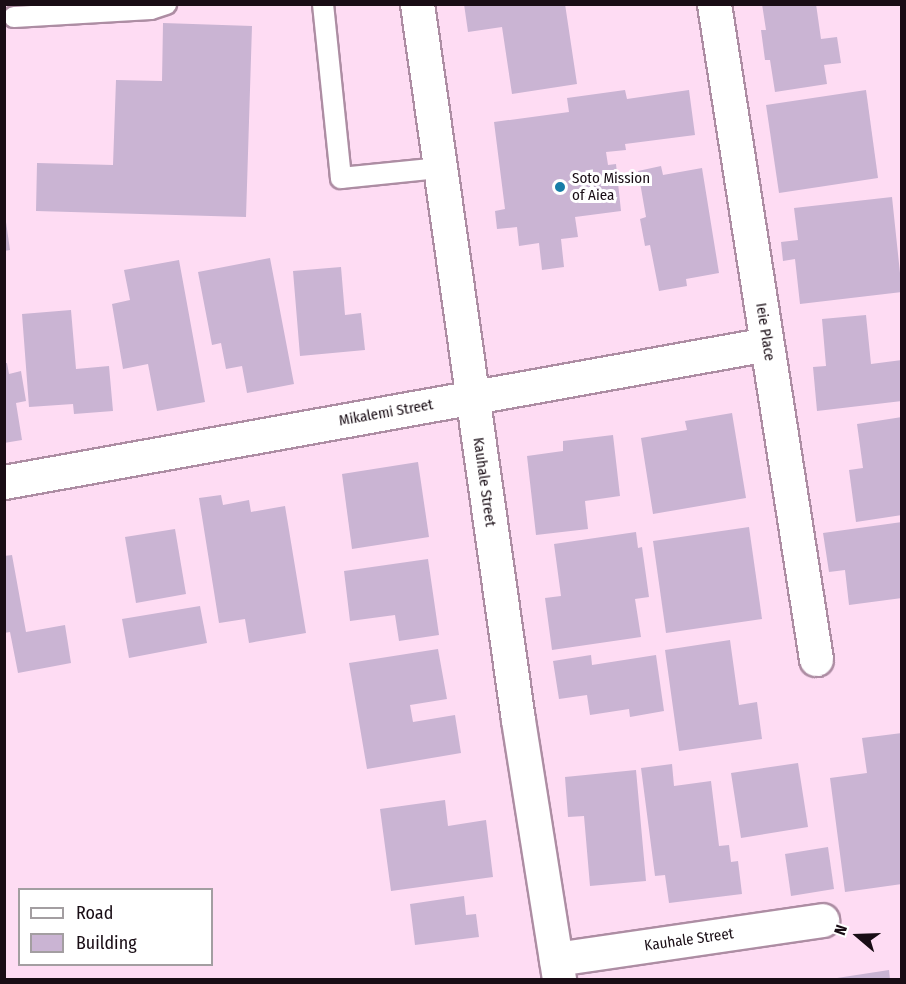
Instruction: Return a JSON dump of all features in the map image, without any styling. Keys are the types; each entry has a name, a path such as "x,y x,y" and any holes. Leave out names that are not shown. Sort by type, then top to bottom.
{"street":[{"name":"Kauhale Street","path":"417,4 518,720 557,969 822,920"},
{"name":"Ieie Place","path":"714,4 816,659"},
{"name":"Mikalemi Street","path":"4,482 767,344"}],"lane":[{"path":"14,17 151,9 166,4"},
{"path":"323,4 341,178 440,168"}],"building":[{"path":"464,4 565,4 577,84 512,94 502,27 468,32"},
{"path":"762,4 816,4 821,39 837,37 841,63 824,65 827,84 775,92 770,60 765,60 761,30 766,30"},
{"path":"163,23 252,26 246,217 36,211 37,163 113,165 116,80 162,81"},
{"name":"Soto Mission of Aiea","path":"625,90 627,99 689,90 695,135 625,144 626,150 606,152 608,165 616,164 621,211 575,217 578,237 561,239 564,267 542,270 539,243 519,246 517,227 497,229 495,211 505,209 494,122 569,112 567,98"},
{"path":"866,90 878,178 779,193 766,105"},
{"path":"661,166 663,175 702,168 719,273 686,279 687,286 659,291 650,245 645,246 640,219 646,217 638,171"},
{"path":"892,197 902,292 800,304 795,259 783,261 781,242 798,240 794,208"},
{"path":"6,222 10,250 4,251 4,223"},
{"path":"270,258 294,384 247,393 242,366 226,369 221,343 212,345 198,272"},
{"path":"179,260 205,402 157,411 148,364 123,369 112,304 130,300 124,270"},
{"path":"341,267 345,315 361,313 365,350 300,356 293,271"},
{"path":"71,310 76,369 109,366 113,411 74,414 73,404 29,407 22,314"},
{"path":"866,315 871,364 902,360 902,401 817,411 813,367 826,366 822,319"},
{"path":"4,363 7,363 9,374 21,371 26,401 16,403 22,440 4,443"},
{"path":"732,413 746,498 653,514 641,438 687,430 685,421"},
{"path":"902,417 902,515 856,522 849,470 863,468 857,424"},
{"path":"613,435 620,496 585,501 588,529 536,535 527,456 563,451 563,441"},
{"path":"418,462 429,537 352,549 342,474"},
{"path":"221,495 223,505 249,500 251,512 285,506 306,633 249,643 245,619 219,623 199,498"},
{"path":"902,522 902,598 849,605 845,570 829,572 823,533"},
{"path":"749,527 762,619 666,633 653,541"},
{"path":"175,529 186,594 136,603 125,537"},
{"path":"636,532 638,548 642,547 649,597 635,599 641,637 552,650 545,598 561,596 554,544"},
{"path":"12,555 26,632 65,625 71,663 18,673 10,632 4,633 4,556"},
{"path":"428,559 439,635 399,641 395,615 350,621 344,571"},
{"path":"200,606 207,643 129,658 122,619"},
{"path":"730,640 739,705 757,702 762,739 679,751 665,650"},
{"path":"438,649 447,699 410,705 413,722 455,715 461,753 367,769 349,663"},
{"path":"591,655 592,665 656,655 664,711 630,717 629,709 590,715 587,695 559,699 553,661"},
{"path":"902,733 902,884 845,892 830,778 867,773 862,738"},
{"path":"798,763 808,827 741,838 731,773"},
{"path":"672,764 674,786 711,781 719,846 729,845 731,862 738,861 742,894 669,903 665,875 655,876 641,768"},
{"path":"636,770 646,881 590,886 584,816 568,817 565,777"},
{"path":"445,800 448,826 486,820 493,877 391,891 380,809"},
{"path":"828,847 834,889 791,896 785,854"},
{"path":"464,896 466,915 476,914 479,937 415,945 410,904"},
{"path":"889,970 890,980 837,980 837,978"}],"place":[{"name":"Soto Mission of Aiea","path":"560,187"}]}
